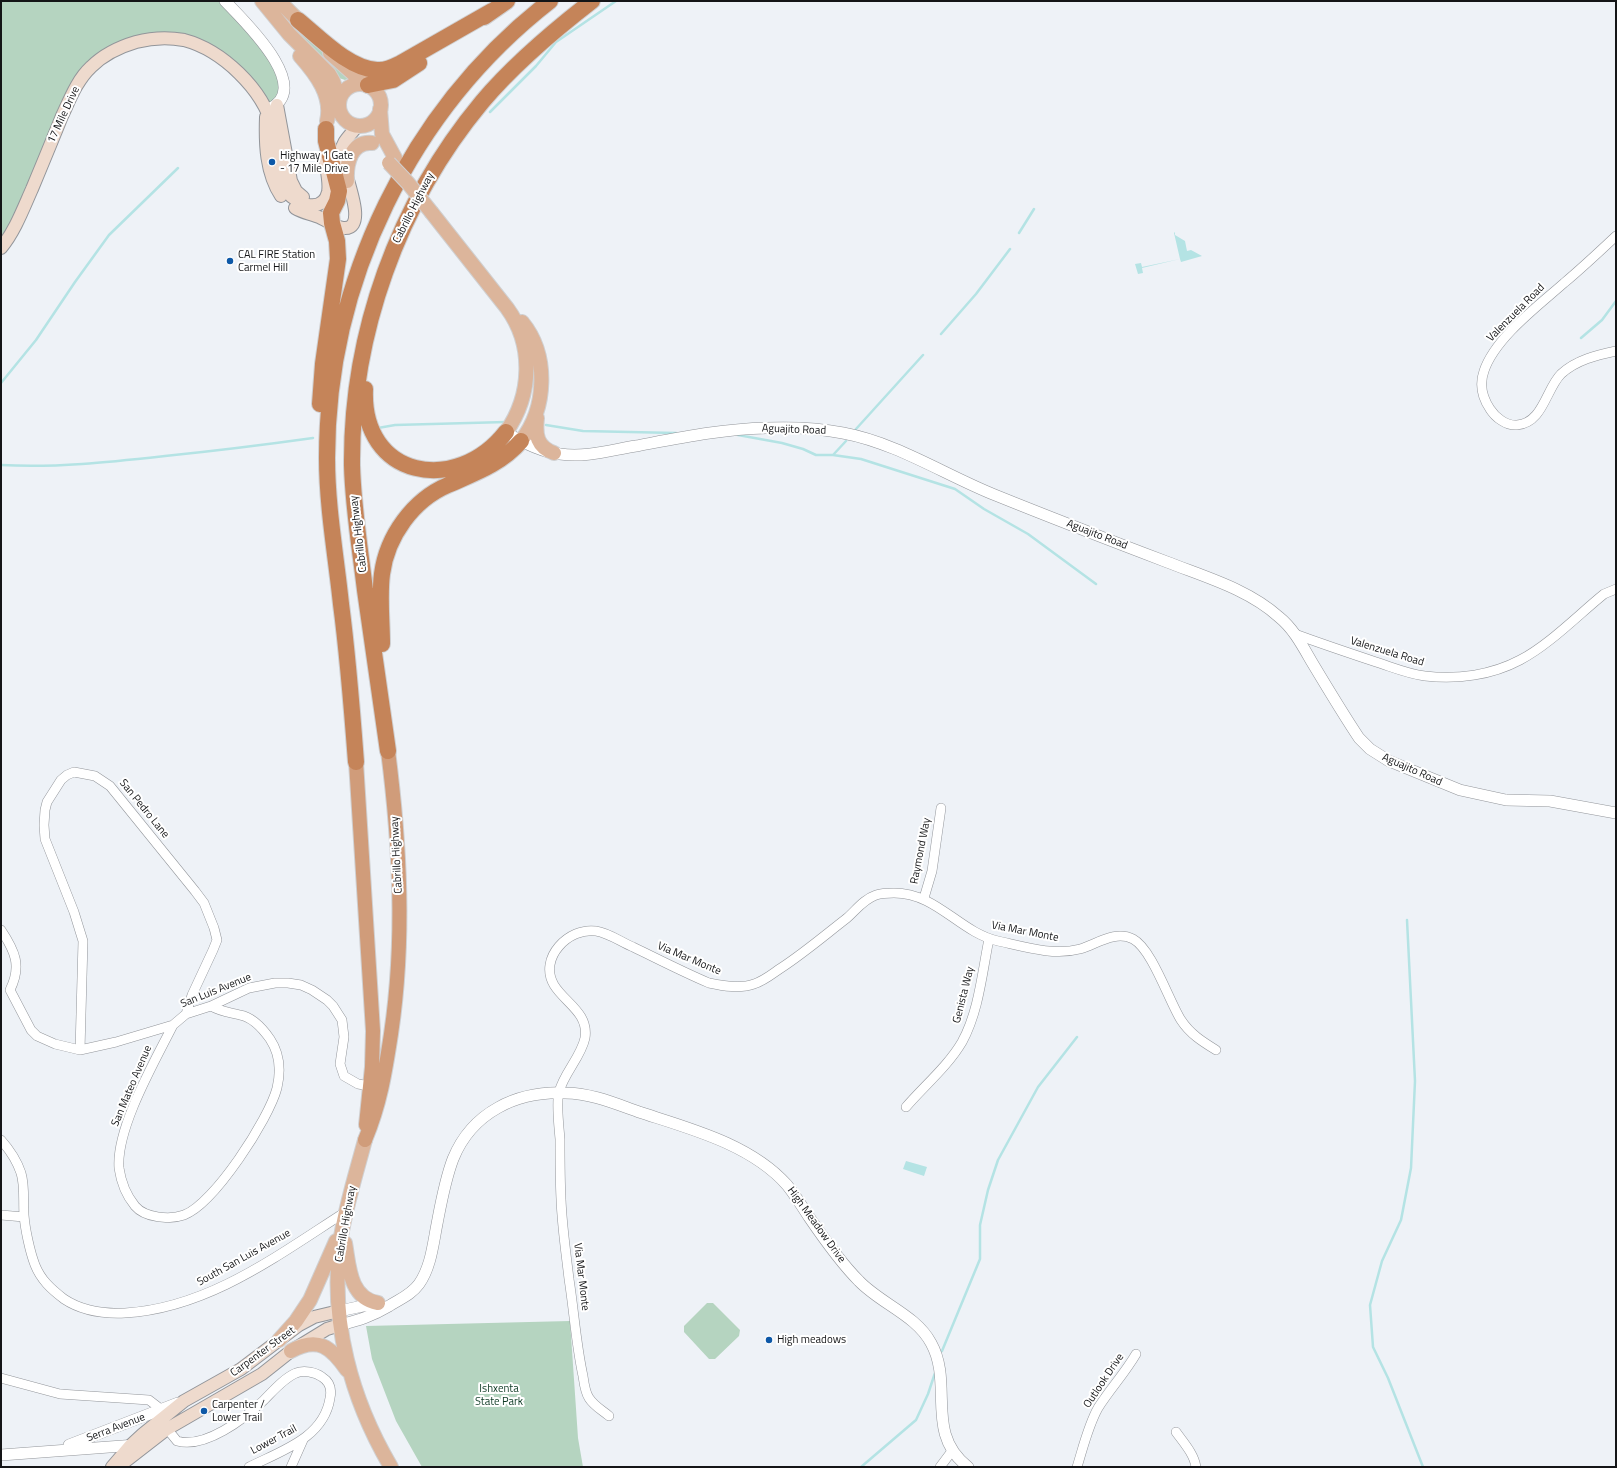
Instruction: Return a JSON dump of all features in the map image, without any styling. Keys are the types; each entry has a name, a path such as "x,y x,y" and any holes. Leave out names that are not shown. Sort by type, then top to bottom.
{"highway":[{"path":"367,85 390,81 400,76 507,1"},
{"name":"Cabrillo Highway","path":"365,1140 373,1050 373,1013 356,762 345,636 328,494 328,422 337,350 355,280 378,219 415,150 457,92 506,39 550,1"},
{"name":"Cabrillo Highway","path":"365,1140 375,1116 384,1080 395,1008 400,918 398,847 388,751 357,525 352,467 356,395 365,341 374,306 391,256 408,217 430,175 482,102 518,63 558,27 592,1"},
{"path":"298,20 346,58 367,69 379,70 389,69 401,63 492,11"},
{"path":"326,125 326,141 339,188 338,197 331,213 337,241 338,259 322,373 319,422 321,458 328,494"},
{"path":"374,306 366,375 366,410 372,432 381,446 389,454 402,463 418,469 432,471 447,470 466,464 481,456 495,445 506,432"},
{"path":"381,700 383,669 381,584 384,561 393,538 411,512 427,497 445,486 493,465 508,454 521,441"}],"main road":[{"path":"262,1 277,20 329,74 333,81 339,101 340,112 344,118 352,125 367,125 378,116 380,109"},
{"path":"279,1 339,62 374,89 380,101 382,134 392,160 408,183 507,308 515,321 522,339 526,358 527,376 520,407 506,432"},
{"path":"277,20 290,44 321,84 328,102 326,125"},
{"name":"17 Mile Drive","path":"1,248 12,232 24,208 70,98 81,80 90,67 111,52 126,45 155,39 183,40 196,44 221,57 230,65 271,108 281,176 285,189 293,198 303,204 315,205 325,198 328,188 323,145 326,125 330,112 339,101"},
{"path":"339,101 341,94 349,87 357,84 367,85"},
{"path":"271,108 267,152 269,168 276,187 283,198 292,207 340,227 346,228 352,226 355,221 356,209 341,160 341,150 344,141 358,126"},
{"path":"358,126 372,144 392,160"},
{"path":"347,181 347,165 352,152 362,144 372,144"},
{"path":"507,308 524,324 536,348 540,369 536,437 542,447 554,453"},
{"path":"521,441 532,423 539,404"},
{"name":"Cabrillo Highway","path":"365,1140 343,1226 338,1270 339,1318 349,1372 357,1397 368,1426 391,1467"},
{"path":"343,1226 354,1285 358,1292 366,1299 384,1304"},
{"path":"279,1340 296,1321 310,1300 343,1226"},
{"name":"Carpenter Street","path":"112,1467 130,1446 184,1401 241,1369 294,1329 310,1320 339,1318"},
{"name":"Carpenter Street","path":"117,1467 130,1459 148,1442 163,1420 262,1374 291,1351 327,1329 339,1318"},
{"path":"291,1351 308,1344 320,1345 335,1355 349,1372"}],"street":[{"path":"225,1 264,45 281,74 284,82 284,90 271,108"},
{"name":"Valenzuela Road","path":"1616,236 1531,312 1502,342 1491,356 1484,372 1481,384 1485,401 1494,415 1502,420 1517,425 1533,418 1539,411 1555,381 1569,368 1590,357 1616,351"},
{"name":"Aguajito Road","path":"506,432 532,447 554,453 572,455 589,454 684,437 745,429 804,428 843,433 874,441 992,494 1204,576 1243,593 1280,617 1295,634 1359,738 1380,756 1411,771 1460,790 1506,800 1550,801 1616,813"},
{"name":"Valenzuela Road","path":"1295,634 1401,670 1424,676 1445,678 1472,675 1499,669 1520,660 1540,648 1604,594 1616,589"},
{"name":"San Pedro Lane","path":"80,1050 83,941 48,845 44,825 45,810 50,797 61,780 74,772 95,776 110,786 187,881 208,912 217,940 192,995 186,1014"},
{"name":"Raymond Way","path":"924,898 932,871 942,808"},
{"name":"Via Mar Monte","path":"609,1416 588,1397 581,1367 565,1246 562,1208 558,1092 582,1045 585,1034 584,1021 579,1012 559,990 551,978 550,970 553,955 568,936 577,932 586,931 606,934 709,982 721,985 743,986 754,984 767,978 803,953 869,899 876,895 892,893 911,894 924,898 981,936 989,939 1053,952 1080,949 1118,936 1132,939 1139,943 1147,954 1170,1002 1182,1022 1192,1033 1216,1050"},
{"path":"1,930 15,953 16,960 15,978 6,989"},
{"name":"Genista Way","path":"906,1107 953,1055 970,1025 976,1007 989,939"},
{"name":"San Luis Avenue","path":"6,989 31,1030 37,1036 55,1044 80,1050 116,1042 173,1025 186,1014 211,1006 249,988 288,982 301,985 312,990 330,1003 342,1020 344,1037 340,1064 344,1076 353,1082 370,1086"},
{"name":"San Mateo Avenue","path":"173,1025 140,1093 122,1140 119,1167 122,1184 131,1201 138,1210 161,1217 183,1215 192,1211 222,1182 241,1158 266,1115 276,1089 279,1058 275,1048 264,1032 252,1020 241,1015 223,1012 211,1006"},
{"name":"Carpenter Street","path":"339,1318 406,1296 416,1288 423,1277 431,1251 451,1165 458,1148 472,1128 495,1109 509,1102 527,1095 558,1092"},
{"name":"High Meadow Drive","path":"558,1092 594,1097 713,1138 738,1148 753,1157 778,1176 788,1186 821,1234 858,1280 874,1295 913,1322 930,1341 936,1352 940,1366 942,1423 946,1437 952,1451 960,1461 968,1467"},
{"name":"South San Luis Avenue","path":"1,1140 13,1155 22,1174 24,1217 34,1263 45,1282 70,1303 83,1309 116,1314 133,1313 175,1305 214,1291 271,1259 346,1211"},
{"path":"1,1215 24,1217"},
{"name":"Outlook Drive","path":"1076,1467 1091,1423 1098,1409 1111,1388 1128,1367 1136,1354"},
{"name":"Lower Trail","path":"1,1378 60,1394 149,1400 176,1441 184,1443 190,1443 210,1436 241,1419 289,1377 296,1373 313,1372 326,1380 329,1384 331,1392 325,1414 313,1431 303,1440 249,1467"},
{"path":"138,1400 147,1416"},
{"name":"Serra Avenue","path":"48,1452 77,1443 147,1416 163,1420"},
{"path":"1176,1432 1195,1460 1196,1467"},
{"path":"291,1467 303,1440"},
{"name":"Carpenter Street","path":"130,1446 148,1442"},
{"name":"Serra Avenue","path":"1,1455 117,1445 130,1446"},
{"path":"940,1467 952,1451"}],"green space":[{"path":"1,1 225,1 252,30 285,85 266,110 209,50 155,39 90,67 1,248"},
{"path":"267,1 273,1 349,78 345,80 339,78"},
{"path":"707,1303 713,1303 740,1330 739,1336 715,1359 709,1359 684,1332 684,1326"},
{"name":"Ishxenta State Park","path":"570,1321 578,1438 583,1467 422,1467 396,1421 372,1359 366,1326"}],"water":[{"path":"1175,232 1175,235 1185,241 1187,251 1191,250 1202,256 1181,262 1174,233"},
{"path":"1180,259 1142,268 1143,273 1138,274 1135,264 1141,263 1142,267"},
{"path":"906,1161 927,1167 924,1176 903,1169"}],"waterway":[{"path":"490,112 536,66 556,42 616,1"},
{"path":"1,383 36,340 109,235 178,168"},
{"path":"1019,233 1034,209"},
{"path":"941,334 976,294 1010,249"},
{"path":"1581,338 1602,320 1616,301"},
{"path":"856,429 923,355"},
{"path":"378,428 395,425 506,422"},
{"path":"546,425 583,431 676,433"},
{"path":"738,435 782,443 803,449 816,455 833,455 861,459 955,489 984,509 1028,534 1096,584"},
{"path":"1,465 42,466 103,462 220,450 313,438"},
{"path":"833,455 846,441"},
{"path":"1407,920 1415,1081 1411,1168 1401,1220 1382,1261 1370,1305 1373,1347 1388,1378 1423,1467"},
{"path":"942,1351 980,1259 980,1225 988,1190 998,1160 1038,1087 1077,1037"},
{"path":"861,1467 916,1420 928,1394 935,1373"}],"place":[{"name":"Highway 1 Gate - 17 Mile Drive","path":"272,162"},
{"name":"CAL FIRE Station Carmel Hill","path":"230,261"},
{"name":"High meadows","path":"769,1340"},
{"name":"Carpenter / Lower Trail","path":"204,1411"}]}
